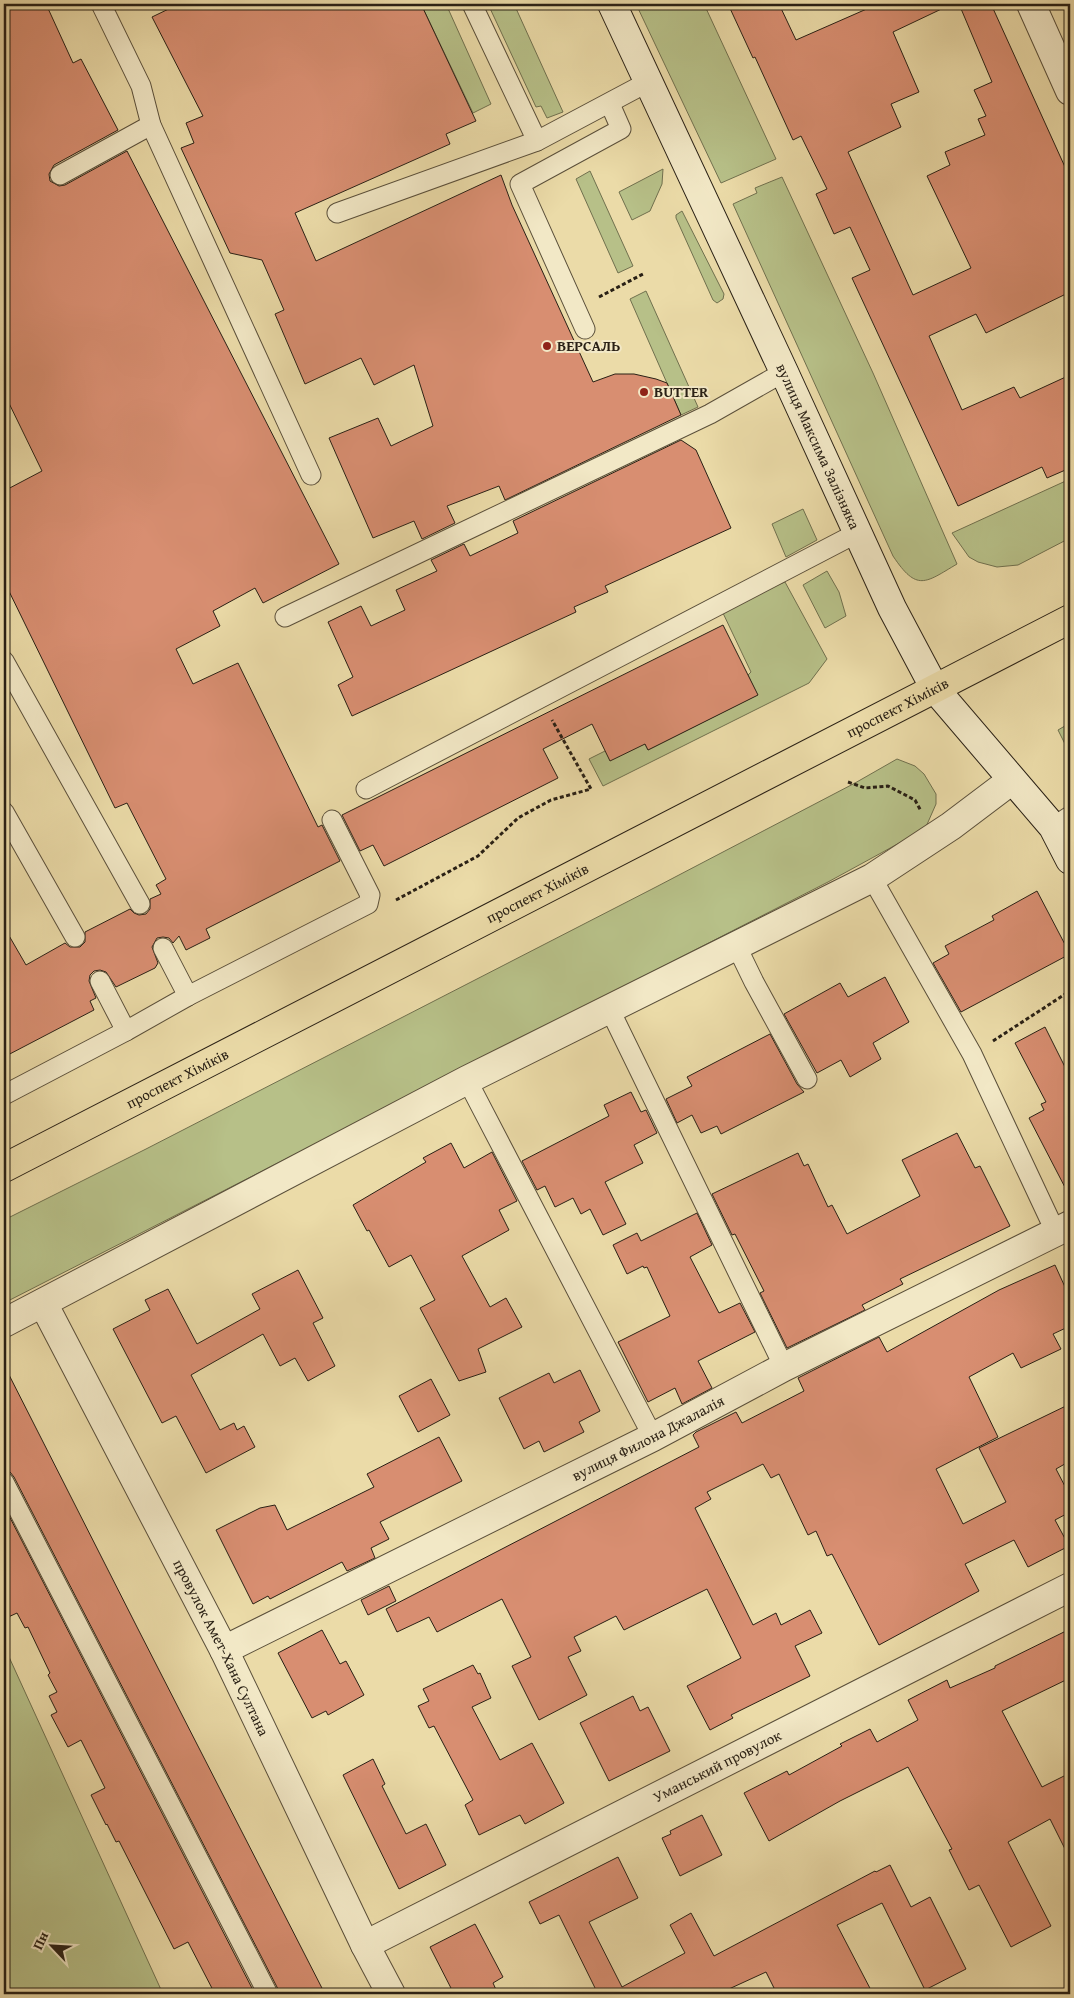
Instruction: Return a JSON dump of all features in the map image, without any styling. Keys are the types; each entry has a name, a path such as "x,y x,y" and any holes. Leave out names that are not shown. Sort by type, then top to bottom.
{"main road":[{"name":"проспект Хіміків","path":"4,1168 1070,619"}],"street":[{"name":"вулиця Максима Залізняка","path":"612,4 892,608 935,689 1012,780 1061,821 1070,860"},
{"path":"1031,4 1070,91"},
{"path":"4,1323 467,1080 872,878 934,837 1012,780"},
{"name":"вулиця Филона Джалалія","path":"224,1650 653,1437 784,1367 1063,1229"},
{"name":"провулок Амет-Хана Султана","path":"43,1303 224,1650 365,1946 391,1994"},
{"name":"Уманський провулок","path":"365,1946 1070,1587"}],"lane":[{"path":"101,4 141,86 151,125 311,475"},
{"path":"472,4 537,141"},
{"path":"336,213 537,141 610,104 648,82"},
{"path":"586,329 520,184 621,129 610,104"},
{"path":"60,175 151,125"},
{"path":"285,617 710,414 784,372"},
{"path":"366,790 857,533"},
{"path":"4,661 140,904"},
{"path":"4,812 75,937"},
{"path":"4,1095 188,996 368,904 370,895 332,820"},
{"path":"872,878 972,1054 1063,1229"},
{"path":"736,945 807,1079"},
{"path":"164,948 188,996"},
{"path":"100,981 126,1031"},
{"path":"608,1008 784,1367"},
{"path":"467,1080 653,1437"},
{"path":"4,1482 268,1994"}],"path":[{"path":"576,309 643,274"},
{"path":"368,904 383,906 478,856 518,818 551,800 591,789 540,698"},
{"path":"848,782 865,788 888,786 915,800 934,837"},
{"path":"972,1054 1070,991"}],"green space":[{"path":"421,4 446,4 491,104 473,113"},
{"path":"488,4 514,4 563,112 547,118 541,106 536,107"},
{"path":"636,4 704,4 776,159 721,183"},
{"path":"663,169 662,184 650,211 632,220 619,192"},
{"path":"590,171 633,266 618,273 576,179"},
{"path":"782,177 873,373 957,564 937,576 922,581 915,579 901,567 893,556 733,204 757,193 755,188"},
{"path":"682,211 724,294 723,299 717,303 713,300 676,218 676,215"},
{"path":"646,291 698,407 681,415 630,299"},
{"path":"1070,479 1070,538 1018,565 997,567 978,562 969,557 952,533"},
{"path":"803,509 817,540 786,557 772,524"},
{"path":"827,571 839,592 846,616 825,628 803,585"},
{"path":"785,582 827,659 809,683 603,786 589,759 605,751 645,744 648,750 757,695 748,675 751,672 722,611 747,597"},
{"path":"1070,723 1070,754 1058,730"},
{"path":"897,759 915,766 924,774 936,794 936,804 925,829 828,882 4,1303 4,1220 656,887"},
{"path":"4,1646 163,1994 4,1994"}],"building":[{"path":"4,4 46,4 73,63 81,59 118,130 54,165 49,174 50,181 59,186 65,185 127,151 339,564 263,603 255,588 213,611 220,626 176,649 193,684 238,663 318,827 322,825 340,861 206,929 210,938 186,950 179,936 173,943 169,938 157,938 152,947 158,963 155,968 116,987 106,972 94,971 90,975 89,981 96,998 90,1001 94,1010 4,1057 4,927 26,965 65,943 70,947 80,947 85,942 85,932 130,909 139,915 146,914 150,909 150,899 161,894 156,885 166,879 127,803 115,808 4,581 4,491 42,471 4,393"},
{"path":"179,4 421,4 476,121 446,134 450,144 295,213 316,261 501,175 512,205 593,382 615,374 634,374 667,383 681,415 505,500 499,486 447,506 455,523 422,539 414,521 373,538 329,438 378,418 391,446 433,426 414,365 374,385 361,358 305,384 275,314 284,310 262,260 230,253 181,148 194,143 186,123 203,116 152,17"},
{"path":"728,4 779,4 796,40 878,4 952,4 893,32 919,92 891,104 901,127 848,152 913,295 971,268 927,176 950,165 945,152 985,135 978,119 986,116 974,90 992,82 959,4 991,4 1070,178 1070,292 986,333 976,314 929,336 962,410 1014,387 1020,398 1070,375 1070,468 1047,478 1042,467 958,506 852,278 870,270 850,227 834,234 816,194 827,189 801,136 793,140 755,57 753,58"},
{"path":"681,440 696,450 731,528 605,586 608,592 574,607 576,612 352,716 338,685 353,677 328,622 361,606 371,626 405,610 396,590 437,571 431,560 464,544 470,556 518,533 513,521"},
{"path":"723,625 758,695 648,750 645,744 610,761 592,724 543,749 558,778 384,866 373,845 360,851 342,815"},
{"path":"1037,891 1070,954 961,1012 933,963 949,954 945,946 994,920 992,916"},
{"path":"885,977 909,1022 873,1043 881,1059 850,1077 841,1060 817,1073 784,1014 840,983 848,997"},
{"path":"1045,1027 1070,1077 1070,1197 1029,1118 1044,1110 1041,1104 1046,1102 1015,1043"},
{"path":"770,1034 797,1084 804,1092 721,1134 717,1126 701,1133 692,1115 677,1123 666,1099 692,1086 687,1077"},
{"path":"631,1092 641,1112 646,1110 657,1133 634,1145 643,1163 605,1182 626,1224 603,1235 590,1209 581,1214 573,1198 555,1207 545,1186 537,1190 522,1161 609,1116 604,1105"},
{"path":"957,1133 975,1168 980,1166 1010,1226 900,1279 903,1284 862,1305 865,1310 787,1348 760,1293 764,1291 735,1234 732,1235 712,1194 798,1153 804,1166 808,1164 828,1207 832,1205 847,1234 920,1196 902,1160"},
{"path":"451,1143 464,1168 492,1152 517,1201 499,1210 509,1230 462,1256 490,1307 506,1298 522,1327 478,1349 486,1372 459,1381 420,1308 435,1300 411,1255 389,1267 353,1205 426,1162 423,1158"},
{"path":"697,1213 712,1245 690,1257 719,1313 740,1303 755,1332 698,1361 712,1388 682,1404 675,1388 648,1402 618,1342 670,1316 647,1267 644,1268 643,1266 627,1274 613,1245 637,1233 641,1241"},
{"path":"1055,1265 1070,1298 1070,1326 1053,1334 1061,1349 1021,1368 1013,1353 969,1377 998,1437 936,1469 963,1524 1006,1502 979,1448 1070,1404 1070,1461 1056,1469 1070,1496 1070,1512 1055,1520 1069,1546 1028,1567 1014,1540 965,1564 979,1591 879,1645 832,1554 827,1556 816,1531 808,1535 779,1474 771,1478 763,1464 707,1492 711,1499 695,1508 753,1625 776,1613 781,1625 810,1610 822,1633 795,1646 810,1676 731,1715 733,1718 710,1730 687,1686 741,1658 707,1589 624,1630 616,1616 574,1637 581,1651 568,1657 587,1695 539,1720 512,1666 531,1657 502,1599 437,1632 429,1617 397,1632 386,1609 699,1447 693,1435 696,1432 736,1412 742,1423 804,1391 798,1378 879,1337 887,1352 999,1290"},
{"path":"298,1270 323,1318 313,1323 335,1366 308,1381 295,1358 280,1366 263,1334 191,1375 220,1430 234,1423 237,1430 244,1426 255,1447 206,1473 176,1416 162,1423 113,1329 150,1310 145,1300 168,1289 197,1344 260,1309 252,1294"},
{"path":"4,1365 325,1994 279,1994 14,1477 10,1472 4,1471"},
{"path":"580,1370 600,1411 579,1422 584,1432 544,1452 539,1441 524,1449 499,1398 549,1373 554,1383"},
{"path":"431,1379 450,1415 418,1432 399,1396"},
{"path":"439,1437 462,1481 380,1522 389,1539 371,1548 375,1558 347,1571 342,1562 270,1599 268,1596 253,1604 216,1530 260,1508 275,1505 287,1530 374,1487 367,1474"},
{"path":"4,1506 255,1994 215,1994 188,1942 174,1949 119,1841 116,1842 106,1825 91,1795 105,1788 81,1740 68,1747 51,1715 57,1712 49,1696 57,1692 28,1627 25,1628 17,1613 4,1619"},
{"path":"389,1586 396,1601 368,1615 361,1600"},
{"path":"1070,1629 1070,1678 1002,1711 1042,1787 1070,1773 1070,1859 1050,1819 1008,1842 1051,1926 1011,1947 979,1885 969,1890 949,1850 952,1849 908,1767 840,1801 769,1841 744,1793 787,1771 789,1775 842,1746 840,1744 870,1729 877,1742 918,1720 908,1700 947,1680 950,1688 995,1668 995,1666"},
{"path":"322,1630 340,1664 346,1661 364,1695 328,1715 326,1711 312,1718 278,1653"},
{"path":"473,1665 478,1674 480,1673 491,1698 472,1707 500,1760 532,1743 564,1803 525,1824 520,1815 479,1835 465,1805 473,1800 434,1726 429,1728 418,1706 429,1701 423,1689"},
{"path":"633,1696 640,1711 648,1707 670,1751 609,1781 580,1723"},
{"path":"373,1759 385,1784 382,1786 406,1834 426,1824 446,1865 399,1889 343,1775"},
{"path":"702,1815 722,1855 680,1876 662,1838 671,1834 670,1831"},
{"path":"618,1857 638,1898 589,1922 622,1987 685,1953 670,1925 691,1913 714,1956 875,1871 890,1865 911,1907 930,1897 966,1969 925,1990 882,1903 837,1925 873,1994 777,1994 766,1972 718,1994 598,1994 559,1915 540,1924 529,1902"},
{"path":"475,1924 503,1977 493,1983 498,1994 454,1994 430,1947"}],"place":[{"name":"ВЕРСАЛЬ","path":"547,346"},
{"name":"BUTTER","path":"644,392"}]}
